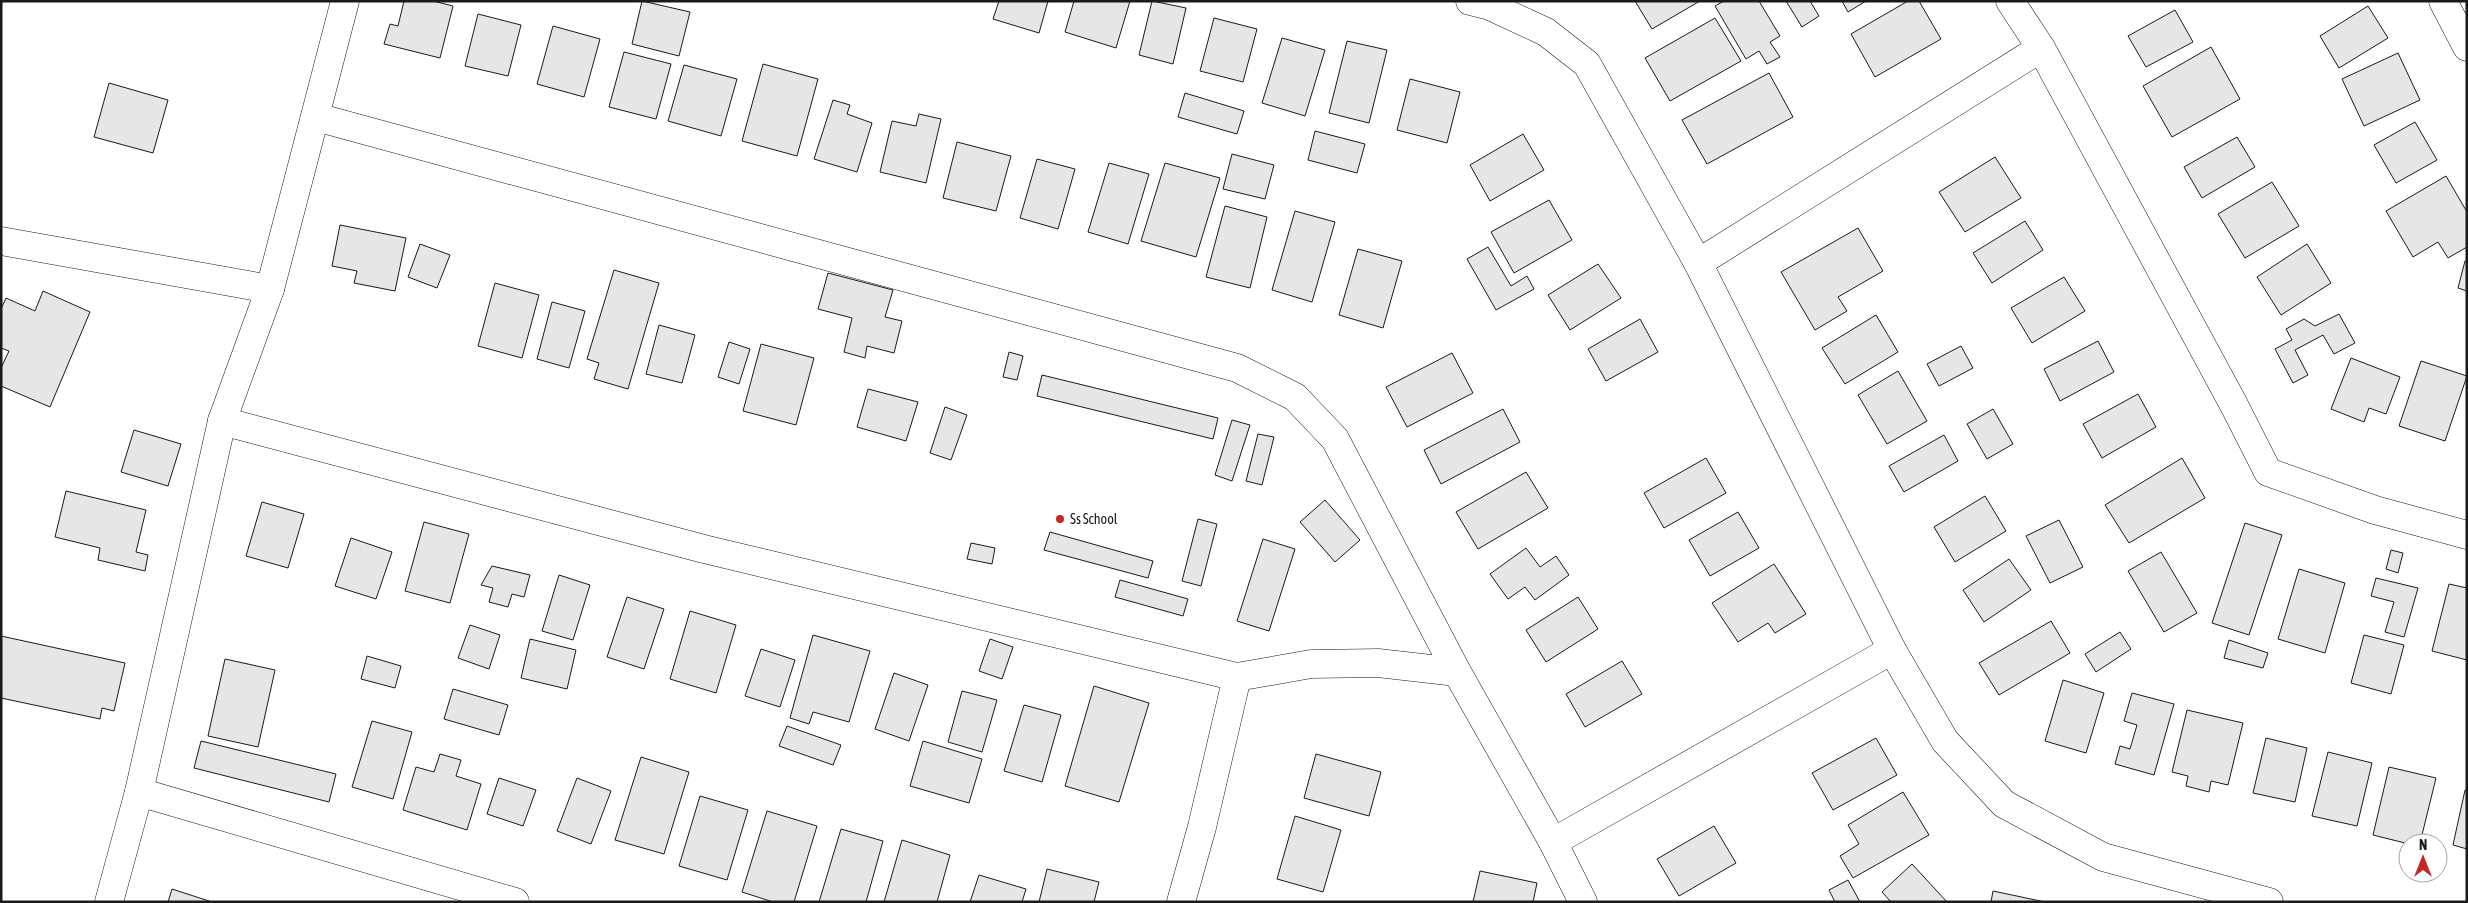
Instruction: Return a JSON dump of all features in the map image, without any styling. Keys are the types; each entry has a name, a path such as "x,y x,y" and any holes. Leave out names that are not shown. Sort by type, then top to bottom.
{"street":[{"path":"109,902 139,792 222,421 270,289 346,1"},
{"path":"1470,1 1490,6 1546,32 1587,64 1698,263 1892,650 1945,741 2004,804 2103,857 2269,902"},
{"path":"2010,1 2041,48 2234,405 2268,472 2375,510 2467,535"},
{"path":"2443,1 2467,48"},
{"path":"1698,263 2041,48"},
{"path":"316,117 1237,368 1295,397 1336,439 1457,672 1553,842 1583,902"},
{"path":"1,241 270,289"},
{"path":"222,421 704,549 1237,677 1311,664 1378,663 1457,672"},
{"path":"1553,842 1892,650"},
{"path":"1181,902 1202,827 1237,677"},
{"path":"139,792 515,902"}],"building":[{"path":"404,1 433,1 453,6 440,58 384,44 390,24 398,26"},
{"path":"642,1 690,12 679,56 632,44"},
{"path":"999,1 1048,1 1039,33 993,19"},
{"path":"1074,1 1130,1 1116,48 1065,32"},
{"path":"1152,1 1186,8 1173,64 1139,55"},
{"path":"1635,1 1700,1 1652,29"},
{"path":"1724,1 1759,1 1780,36 1770,42 1780,57 1767,64 1759,51 1746,59 1715,6"},
{"path":"1786,1 1810,1 1819,16 1802,27"},
{"path":"1842,1 1866,1 1848,12"},
{"path":"1908,1 1919,1 1941,39 1875,77 1851,34"},
{"path":"2368,6 2388,38 2339,68 2320,36"},
{"path":"2175,10 2193,42 2146,67 2128,36"},
{"path":"478,14 521,25 508,76 465,66"},
{"path":"1214,18 1257,29 1243,82 1200,71"},
{"path":"1715,18 1741,61 1670,101 1645,58"},
{"path":"553,26 600,39 584,97 537,84"},
{"path":"1282,38 1325,50 1305,116 1262,103"},
{"path":"1347,41 1387,50 1369,123 1329,113"},
{"path":"2211,47 2240,99 2172,137 2143,86"},
{"path":"624,52 671,64 656,119 609,107"},
{"path":"2398,53 2420,100 2364,126 2342,79"},
{"path":"763,64 818,79 797,156 742,141"},
{"path":"684,65 737,79 721,136 668,121"},
{"path":"1769,73 1793,117 1707,164 1682,120"},
{"path":"1410,79 1460,92 1447,143 1397,130"},
{"path":"109,83 168,100 153,153 94,137"},
{"path":"1185,93 1244,111 1237,134 1178,117"},
{"path":"833,100 850,105 847,114 872,123 857,172 814,159"},
{"path":"919,114 941,119 926,183 880,172 892,121 916,126"},
{"path":"2415,122 2437,160 2396,183 2374,145"},
{"path":"1315,131 1365,144 1357,173 1308,160"},
{"path":"1523,134 1544,170 1490,201 1470,165"},
{"path":"2237,137 2255,167 2202,198 2184,167"},
{"path":"957,142 1011,156 996,211 943,198"},
{"path":"1232,154 1274,165 1265,199 1223,189"},
{"path":"1995,157 2021,198 1965,232 1939,192"},
{"path":"1037,159 1075,169 1058,229 1020,218"},
{"path":"1109,163 1149,174 1128,244 1088,232"},
{"path":"1165,163 1220,178 1196,257 1141,241"},
{"path":"2446,176 2467,212 2467,247 2448,258 2438,242 2413,257 2386,211"},
{"path":"2272,182 2299,226 2245,258 2218,214"},
{"path":"1549,200 1572,240 1514,273 1491,232"},
{"path":"1225,206 1267,217 1250,288 1206,277"},
{"path":"1295,211 1335,222 1312,302 1272,290"},
{"path":"2025,221 2043,250 1992,283 1973,253"},
{"path":"340,225 406,238 395,291 354,283 357,271 332,266"},
{"path":"1858,228 1883,271 1838,297 1847,311 1815,330 1781,272"},
{"path":"420,244 450,255 437,288 408,277"},
{"path":"2307,244 2331,283 2281,315 2257,277"},
{"path":"1488,247 1511,286 1527,276 1534,289 1496,310 1467,259"},
{"path":"1358,249 1402,261 1383,328 1339,315"},
{"path":"2465,261 2467,261 2467,291 2458,288"},
{"path":"1598,264 1621,298 1570,330 1548,295"},
{"path":"614,270 659,283 628,389 594,379 599,363 587,359"},
{"path":"828,273 893,290 885,317 902,321 894,353 867,346 865,358 844,352 852,318 818,309"},
{"path":"2064,277 2085,311 2032,343 2011,308"},
{"path":"495,283 539,295 522,358 478,346"},
{"path":"43,291 90,312 50,407 1,386 1,368 9,351 1,348 1,309 6,298 35,311"},
{"path":"552,302 585,311 569,368 537,359"},
{"path":"2339,314 2355,343 2334,354 2323,335 2295,350 2308,375 2293,383 2275,349 2292,340 2286,329 2304,319 2315,326"},
{"path":"1876,315 1898,352 1845,384 1822,348"},
{"path":"1640,319 1658,352 1606,381 1588,349"},
{"path":"659,325 695,335 682,383 646,374"},
{"path":"2098,341 2114,372 2060,401 2044,369"},
{"path":"729,342 750,349 739,384 718,377"},
{"path":"761,344 814,358 796,425 743,411"},
{"path":"1961,346 1973,368 1939,386 1927,364"},
{"path":"1009,352 1023,356 1017,380 1003,377"},
{"path":"1452,353 1473,393 1407,427 1386,387"},
{"path":"2351,358 2400,377 2386,414 2369,408 2364,422 2331,409"},
{"path":"2421,361 2467,376 2445,441 2399,426"},
{"path":"1898,371 1927,421 1887,444 1858,395"},
{"path":"1042,375 1218,418 1213,439 1037,396"},
{"path":"868,389 918,402 906,441 857,427"},
{"path":"2138,394 2156,427 2102,458 2083,424"},
{"path":"945,407 967,415 951,460 930,453"},
{"path":"1503,409 1520,442 1441,484 1424,450"},
{"path":"1993,409 2013,444 1987,459 1967,424"},
{"path":"1232,420 1250,425 1232,481 1215,475"},
{"path":"134,430 181,444 168,486 121,472"},
{"path":"1258,434 1274,437 1262,485 1246,481"},
{"path":"1944,435 1958,461 1904,492 1889,466"},
{"path":"1706,458 1726,493 1664,528 1644,493"},
{"path":"2182,458 2205,498 2129,543 2105,505"},
{"path":"1526,472 1548,508 1478,549 1456,512"},
{"path":"66,491 146,510 136,552 148,555 145,571 98,560 100,548 55,537"},
{"path":"1985,496 2006,531 1955,562 1934,527"},
{"path":"1325,500 1360,540 1335,562 1300,522"},
{"path":"262,502 304,514 288,568 246,556"},
{"path":"1738,512 1759,548 1710,576 1689,540"},
{"path":"1198,519 1217,524 1201,586 1182,581"},
{"path":"2059,520 2083,567 2050,583 2026,536"},
{"path":"424,522 469,534 450,603 405,591"},
{"path":"2245,523 2282,535 2249,635 2212,623"},
{"path":"1050,532 1153,561 1148,578 1044,550"},
{"path":"351,538 392,552 376,599 335,586"},
{"path":"1263,539 1295,549 1269,631 1237,621"},
{"path":"971,543 995,548 992,564 967,559"},
{"path":"1526,548 1540,567 1556,556 1569,575 1535,600 1525,587 1508,599 1490,574"},
{"path":"2391,550 2403,553 2398,573 2386,569"},
{"path":"2161,552 2197,613 2164,632 2128,571"},
{"path":"2009,559 2031,590 1984,622 1963,590"},
{"path":"1774,564 1806,614 1775,633 1768,623 1738,642 1712,603"},
{"path":"492,566 530,575 524,597 512,594 508,607 489,602 493,588 481,585"},
{"path":"2299,569 2345,583 2325,653 2278,639"},
{"path":"559,575 590,585 573,640 542,631"},
{"path":"2376,578 2418,588 2404,637 2385,632 2394,602 2371,596"},
{"path":"1120,580 1188,599 1183,616 1115,597"},
{"path":"2449,584 2467,588 2467,660 2432,651"},
{"path":"627,597 664,609 644,669 607,657"},
{"path":"1578,597 1598,629 1546,662 1526,630"},
{"path":"690,611 736,625 716,693 670,679"},
{"path":"2051,621 2070,653 1999,695 1979,663"},
{"path":"470,625 500,635 489,669 458,658"},
{"path":"2120,632 2131,649 2096,672 2085,654"},
{"path":"813,635 870,651 849,722 813,712 809,724 790,718"},
{"path":"2364,635 2404,645 2391,694 2351,683"},
{"path":"1,636 125,663 114,711 102,708 100,719 1,698"},
{"path":"530,639 576,650 567,689 521,678"},
{"path":"990,639 1013,647 1002,679 979,671"},
{"path":"2229,640 2268,653 2263,668 2224,658"},
{"path":"761,649 795,660 780,707 745,696"},
{"path":"367,656 401,666 395,688 361,679"},
{"path":"225,659 275,670 258,747 208,736"},
{"path":"1622,661 1642,694 1585,727 1566,694"},
{"path":"894,673 928,685 909,741 875,729"},
{"path":"2063,680 2104,693 2086,753 2045,741"},
{"path":"1094,686 1149,703 1119,802 1065,786"},
{"path":"453,689 508,705 499,735 444,719"},
{"path":"962,691 997,700 982,752 948,742"},
{"path":"2132,693 2174,704 2154,775 2115,764 2120,746 2130,749 2137,725 2124,721"},
{"path":"1024,705 1061,715 1042,782 1004,771"},
{"path":"2187,710 2243,723 2228,785 2211,781 2209,792 2186,786 2188,776 2172,772"},
{"path":"372,721 412,732 393,799 352,787"},
{"path":"787,726 841,745 833,765 779,746"},
{"path":"1876,738 1897,775 1833,810 1812,773"},
{"path":"2266,738 2307,748 2295,802 2253,793"},
{"path":"201,741 336,774 329,802 194,768"},
{"path":"923,741 982,759 969,803 910,786"},
{"path":"2328,752 2372,763 2357,826 2312,816"},
{"path":"440,754 461,760 456,776 481,784 467,830 403,810 416,767 434,772"},
{"path":"1316,754 1381,772 1369,816 1304,798"},
{"path":"641,757 689,772 664,854 615,840"},
{"path":"2389,767 2436,778 2422,833 2398,833 2398,841 2373,835"},
{"path":"499,778 536,790 523,826 487,814"},
{"path":"577,778 611,791 591,844 557,831"},
{"path":"2465,790 2467,791 2467,849 2453,845"},
{"path":"1903,792 1929,835 1853,878 1840,856 1859,844 1848,825"},
{"path":"700,796 748,810 727,880 679,866"},
{"path":"767,811 817,826 794,902 773,902 742,892"},
{"path":"1295,816 1341,830 1323,892 1277,879"},
{"path":"1714,826 1736,863 1679,896 1657,859"},
{"path":"841,829 883,841 866,902 819,902"},
{"path":"902,840 950,855 937,902 884,902"},
{"path":"1912,864 1947,902 1891,902 1882,892"},
{"path":"1047,869 1099,882 1094,902 1039,902"},
{"path":"1480,871 1537,883 1533,902 1473,902"},
{"path":"979,875 1026,889 1022,902 970,902"},
{"path":"1848,880 1860,902 1835,902 1829,890"},
{"path":"172,889 212,902 168,902"},
{"path":"1993,891 2045,902 1991,902"}],"place":[{"name":"Ss School","path":"1060,519"}]}
